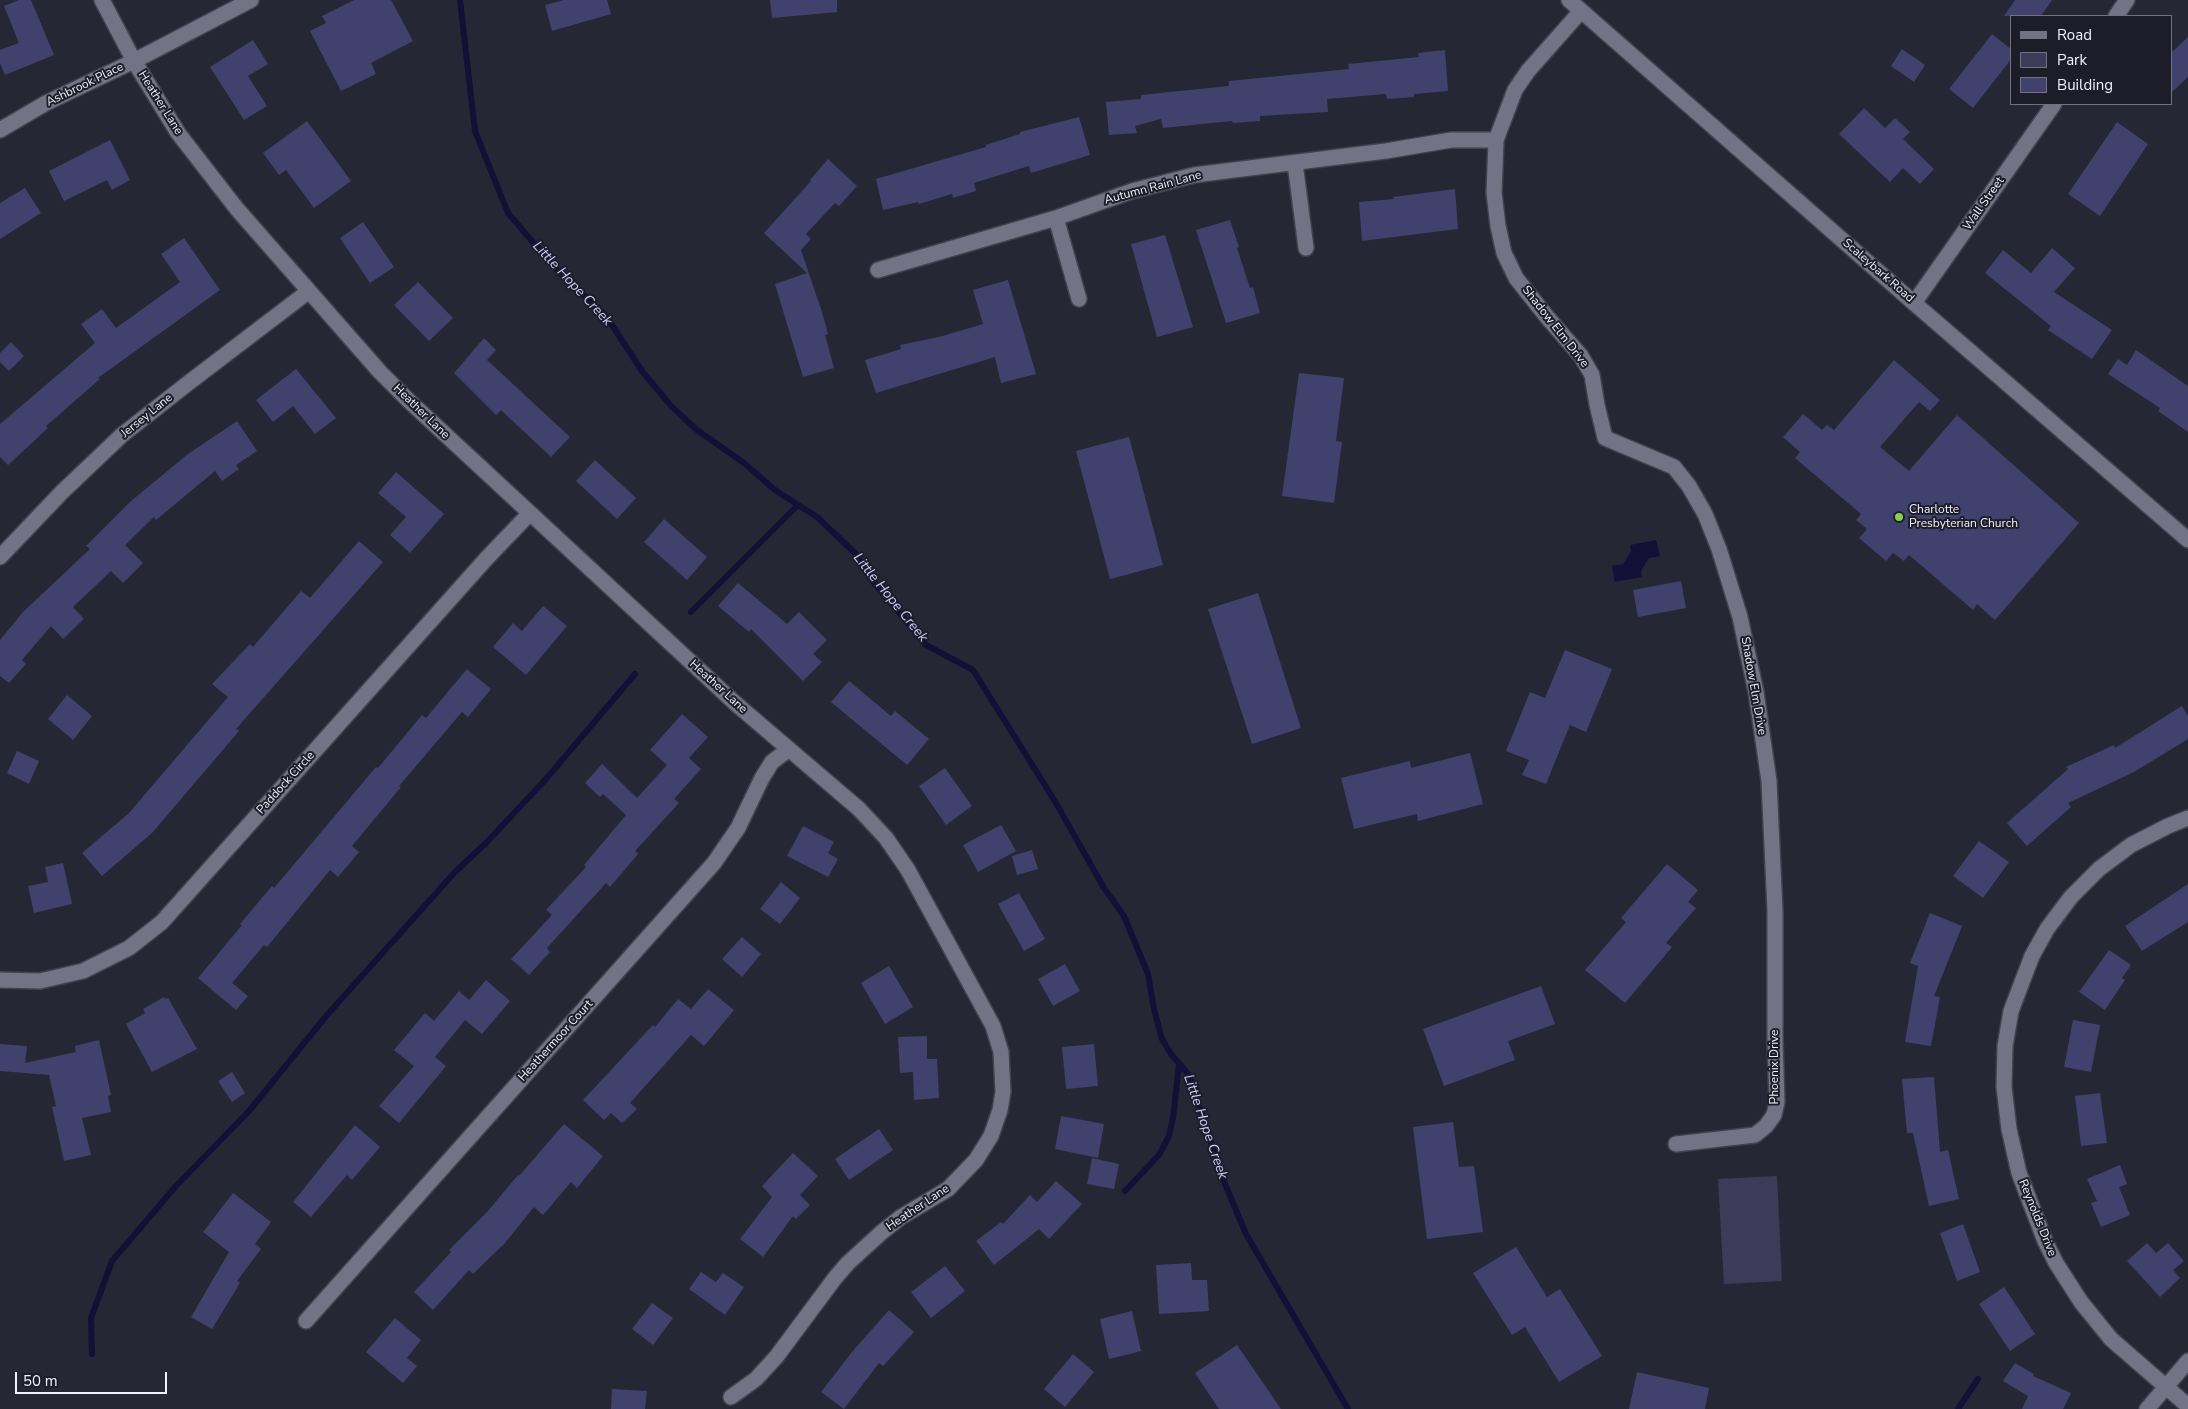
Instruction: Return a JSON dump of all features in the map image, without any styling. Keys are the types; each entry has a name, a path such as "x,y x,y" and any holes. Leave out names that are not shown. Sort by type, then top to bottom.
{"street":[{"name":"Heather Lane","path":"102,0 134,61 178,133 237,209 401,393 735,703 860,809 886,838 908,870 993,1026 1001,1052 1003,1092 1000,1110 991,1136 976,1160 948,1189 882,1232 848,1264 835,1278 777,1356 756,1379 731,1397"},
{"name":"Ashbrook Place","path":"0,130 46,104 251,0"},
{"name":"Scaleybark Road","path":"1569,0 1914,303 2188,540"},
{"path":"2117,15 2127,0"},
{"name":"Shadow Elm Drive","path":"1581,10 1528,71 1515,90 1496,140 1494,193 1498,226 1504,253 1516,278 1581,356 1592,375 1605,438 1674,467 1689,486 1705,514 1719,549 1740,617 1756,692 1768,781 1775,911"},
{"name":"Wall Street","path":"1914,303 2053,105"},
{"name":"Autumn Rain Lane","path":"878,270 1056,218 1132,191 1194,175 1295,163 1451,140 1496,140"},
{"path":"1295,163 1306,248"},
{"path":"1056,218 1079,299"},
{"name":"Jersey Lane","path":"0,557 62,492 122,436 187,384 309,292"},
{"name":"Paddock Circle","path":"0,980 40,981 83,971 129,948 162,922 486,559 530,513"},
{"name":"Heathermoor Court","path":"306,1321 714,863 738,828 762,778 772,762 789,749"},
{"name":"Reynolds Drive","path":"2188,818 2131,845 2099,869 2071,897 2047,928 2032,956 2017,992 2005,1046 2004,1088 2009,1129 2026,1196 2045,1241 2081,1302 2111,1339 2188,1406"},
{"name":"Phoenix Drive","path":"1676,1144 1755,1135 1766,1126 1774,1115 1777,1102 1774,1040 1775,911"},
{"path":"2147,1409 2188,1361"}],"green space":[{"path":"1777,1176 1782,1281 1724,1284 1718,1179"}],"shaded area":[{"path":"1656,540 1660,556 1649,558 1641,571 1642,577 1615,582 1612,566 1623,564 1631,551 1630,545"}],"building":[{"path":"19,0 31,0 54,55 5,75 0,63 0,50 19,43 4,6"},
{"path":"354,0 391,0 413,41 371,63 376,74 341,91 310,31 326,23 322,16"},
{"path":"564,0 607,0 611,14 552,31 545,5"},
{"path":"770,0 837,0 837,12 772,18"},
{"path":"2015,0 2052,0 2042,15 2004,16"},
{"path":"1992,34 2010,48 2010,61 1973,108 1949,89"},
{"path":"2188,37 2188,77 2173,91 2173,51"},
{"path":"253,40 268,64 248,76 267,106 244,120 210,67"},
{"path":"1902,49 1925,65 1914,82 1891,66"},
{"path":"1445,50 1448,91 1414,94 1414,97 1387,99 1386,94 1327,99 1328,112 1260,116 1260,121 1233,123 1232,121 1163,128 1161,119 1135,126 1137,133 1109,135 1106,102 1141,99 1141,95 1229,86 1229,81 1349,69 1348,64 1419,57 1418,53"},
{"path":"1864,108 1885,128 1895,118 1910,132 1903,139 1934,169 1920,184 1903,168 1890,182 1839,134"},
{"path":"1079,117 1090,155 1031,173 1029,166 974,183 976,191 953,198 952,194 919,204 918,202 883,210 876,179 986,147 986,145 1020,134 1020,132"},
{"path":"307,121 351,181 314,208 286,170 279,175 263,153"},
{"path":"2117,122 2148,144 2100,216 2068,194"},
{"path":"110,140 130,180 112,190 107,180 64,201 49,171"},
{"path":"828,159 857,186 839,206 835,203 806,234 811,239 801,250 822,312 828,334 825,335 834,368 803,377 775,284 807,273 764,233 811,181"},
{"path":"25,188 41,213 0,239 0,203"},
{"path":"1455,189 1458,229 1362,241 1359,202 1394,199 1393,197"},
{"path":"1230,220 1239,247 1237,248 1250,288 1253,287 1260,313 1226,323 1196,230"},
{"path":"363,222 394,267 370,283 340,238"},
{"path":"1165,235 1193,327 1157,337 1131,244"},
{"path":"184,238 220,290 98,378 100,379 46,426 48,428 8,465 0,457 0,424 95,343 81,324 102,309 116,328 180,282 161,254"},
{"path":"2052,248 2075,268 2054,292 2112,330 2092,359 2048,330 2051,326 1985,273 2003,250 2031,273"},
{"path":"1008,280 1036,374 1001,383 995,357 876,393 865,360 901,349 900,345 939,337 983,324 973,290"},
{"path":"418,282 453,318 429,341 394,305"},
{"path":"484,338 496,350 487,360 570,437 551,457 501,410 496,415 454,373"},
{"path":"11,342 24,356 9,371 0,362 0,353"},
{"path":"2136,350 2188,386 2188,432 2158,411 2160,408 2108,374 2118,359 2127,365"},
{"path":"1894,360 1940,400 1930,411 1919,402 1880,447 1909,471 1957,415 2079,523 1995,620 1977,604 1973,610 1909,555 1904,561 1893,553 1886,561 1859,538 1867,529 1856,520 1861,514 1795,458 1800,452 1783,437 1803,414 1822,430 1827,425 1834,430"},
{"path":"296,369 336,418 315,434 293,406 273,422 256,400"},
{"path":"1299,373 1344,378 1336,441 1342,442 1334,503 1282,496"},
{"path":"237,421 257,451 236,465 239,469 222,481 215,471 156,520 154,517 125,545 143,563 123,583 111,571 73,607 84,619 63,639 51,626 22,660 26,664 9,683 0,676 0,640 23,612 90,549 86,546 131,501 188,454"},
{"path":"1129,437 1163,565 1110,579 1076,451"},
{"path":"595,460 636,498 617,519 576,481"},
{"path":"396,472 444,514 410,553 390,535 406,517 378,493"},
{"path":"664,519 707,557 687,580 644,542"},
{"path":"359,541 383,562 236,729 239,731 152,833 102,876 82,853 129,813 228,697 212,684 250,644 253,647 301,591 310,598"},
{"path":"1681,581 1686,608 1638,617 1633,590"},
{"path":"738,583 787,624 799,612 827,640 813,654 822,662 803,681 751,629 749,632 718,606"},
{"path":"1258,593 1301,728 1252,744 1208,609"},
{"path":"543,606 567,626 526,675 493,647 513,623 522,631"},
{"path":"1565,650 1612,669 1586,732 1570,725 1546,784 1522,775 1529,760 1506,751 1530,692 1545,698"},
{"path":"467,669 491,689 468,717 462,712 399,786 401,787 352,846 359,852 338,877 330,870 267,947 264,945 232,983 248,996 236,1010 198,978 272,886 274,888 376,767 378,768 422,715 426,718"},
{"path":"849,681 891,716 895,711 929,739 907,765 831,702"},
{"path":"67,695 92,716 73,740 48,719"},
{"path":"2182,706 2188,716 2188,739 2134,772 2068,803 2071,807 2027,846 2007,823 2068,769 2066,767 2114,745 2115,748"},
{"path":"682,714 708,737 689,758 701,769 674,799 679,803 635,851 638,854 610,887 606,883 547,948 550,952 529,975 511,959 552,915 546,910 586,867 584,865 626,815 603,794 600,797 585,783 602,764 637,798 667,765 650,750"},
{"path":"17,751 39,761 29,784 7,773"},
{"path":"1470,753 1483,804 1418,821 1417,814 1354,829 1341,778 1410,761 1411,768"},
{"path":"945,768 972,806 946,825 919,786"},
{"path":"1001,825 1016,851 978,872 963,845"},
{"path":"803,826 834,842 828,853 838,859 828,877 787,856"},
{"path":"1979,841 2009,862 1983,898 1953,876"},
{"path":"1032,850 1038,869 1017,875 1012,856"},
{"path":"63,863 72,904 34,913 28,886 48,882 45,867"},
{"path":"1667,864 1698,890 1688,902 1696,908 1666,943 1672,947 1625,1003 1585,970 1626,922 1621,918"},
{"path":"781,882 800,898 780,924 760,909"},
{"path":"2188,884 2188,922 2142,951 2125,926"},
{"path":"1019,893 1045,939 1024,951 998,904"},
{"path":"1930,913 1962,926 1934,996 1940,997 1931,1046 1905,1042 1918,966 1910,963"},
{"path":"742,937 761,954 742,977 722,959"},
{"path":"2109,950 2131,965 2122,978 2125,980 2105,1010 2079,992"},
{"path":"1065,964 1080,991 1053,1006 1038,979"},
{"path":"889,966 913,1007 885,1024 861,983"},
{"path":"486,980 510,1001 482,1034 465,1020 435,1057 446,1066 399,1123 379,1106 414,1066 394,1050 425,1013 434,1021 459,991 469,1000"},
{"path":"1541,986 1555,1024 1508,1041 1515,1060 1444,1086 1423,1029"},
{"path":"708,989 734,1010 704,1046 691,1035 630,1103 637,1109 622,1123 611,1113 604,1120 583,1100 653,1025 655,1027 678,999 691,1009"},
{"path":"164,997 165,999 168,998 197,1049 152,1072 126,1024 145,1013 143,1009"},
{"path":"2073,1020 2100,1025 2091,1072 2064,1067"},
{"path":"927,1036 927,1059 937,1059 939,1098 914,1100 913,1072 900,1073 898,1037"},
{"path":"99,1040 111,1095 108,1096 111,1112 82,1118 91,1155 64,1161 52,1107 56,1106 49,1075 0,1071 0,1044 27,1046 25,1063 76,1052 75,1046"},
{"path":"1094,1044 1098,1086 1066,1089 1062,1047"},
{"path":"232,1072 245,1093 232,1102 218,1081"},
{"path":"1934,1077 1940,1152 1948,1150 1959,1199 1929,1206 1913,1133 1907,1133 1902,1079"},
{"path":"2100,1093 2107,1143 2081,1146 2075,1096"},
{"path":"1061,1116 1104,1124 1098,1158 1055,1149"},
{"path":"1453,1122 1459,1167 1474,1166 1483,1232 1427,1239 1413,1127"},
{"path":"564,1124 603,1156 577,1188 571,1182 543,1215 534,1207 505,1243 473,1274 469,1270 433,1310 414,1292 451,1252 449,1250 487,1212"},
{"path":"355,1125 380,1147 352,1180 347,1175 311,1217 293,1202"},
{"path":"879,1129 893,1150 849,1180 835,1159"},
{"path":"793,1153 818,1176 800,1195 810,1205 796,1219 793,1216 763,1257 740,1239 772,1197 762,1186"},
{"path":"1092,1158 1119,1164 1114,1189 1087,1184"},
{"path":"2120,1165 2127,1184 2119,1187 2130,1215 2101,1227 2091,1203 2097,1201 2087,1179"},
{"path":"1056,1181 1082,1204 1049,1239 1039,1229 994,1265 976,1241 1001,1222 1003,1224 1030,1195 1037,1202"},
{"path":"233,1193 271,1222 255,1244 261,1249 237,1281 240,1283 212,1329 191,1317 229,1252 203,1232"},
{"path":"1963,1224 1980,1272 1957,1281 1940,1233"},
{"path":"2147,1243 2156,1253 2168,1243 2184,1261 2173,1270 2180,1278 2160,1297 2127,1261"},
{"path":"1516,1247 1547,1297 1560,1289 1602,1356 1559,1382 1525,1327 1512,1335 1473,1273"},
{"path":"1191,1263 1192,1280 1207,1280 1209,1311 1159,1314 1156,1265"},
{"path":"945,1266 965,1291 931,1318 911,1292"},
{"path":"701,1272 716,1282 723,1273 744,1287 725,1315 689,1289"},
{"path":"2004,1287 2035,1334 2010,1351 1979,1304"},
{"path":"652,1303 673,1318 653,1345 632,1329"},
{"path":"889,1310 914,1332 883,1366 879,1363 844,1409 821,1392 852,1352"},
{"path":"1132,1311 1141,1351 1109,1359 1100,1319"},
{"path":"395,1318 421,1340 407,1358 417,1366 403,1383 366,1352"},
{"path":"1237,1345 1281,1409 1219,1409 1195,1373"},
{"path":"1073,1354 1094,1372 1065,1407 1044,1389"},
{"path":"2015,1363 2034,1374 2033,1376 2071,1393 2063,1409 2022,1409 2028,1396 2003,1381"},
{"path":"1637,1372 1709,1388 1705,1409 1629,1409"},
{"path":"612,1389 647,1391 645,1409 611,1409"}],"waterway":[{"name":"Little Hope Creek","path":"460,0 475,131 508,213 555,268 606,316 642,371 672,407 697,430 744,463 775,490 817,517 856,554 870,578 926,645 973,670 1056,803 1104,888 1124,916 1148,974 1154,1009 1162,1039 1171,1054 1189,1075 1223,1179 1246,1234 1348,1409"},
{"path":"691,612 798,505"},
{"path":"92,1354 91,1318 112,1261 176,1186 249,1111 327,1015 455,872 487,842 546,779 635,674"},
{"path":"1125,1191 1159,1155 1169,1136 1179,1064"},
{"path":"1958,1409 1978,1379"}],"place":[{"name":"Charlotte Presbyterian Church","path":"1899,517"}]}
